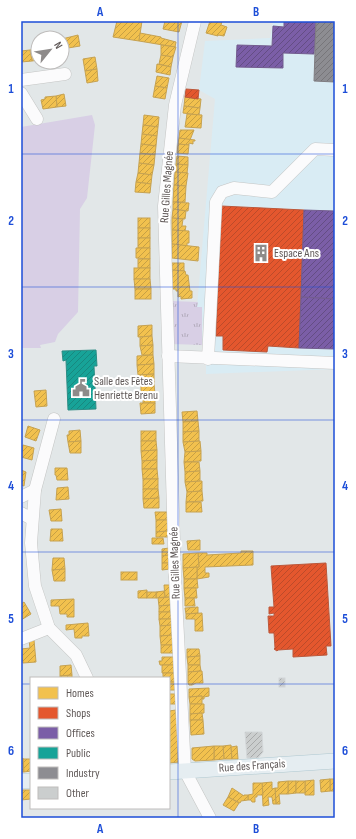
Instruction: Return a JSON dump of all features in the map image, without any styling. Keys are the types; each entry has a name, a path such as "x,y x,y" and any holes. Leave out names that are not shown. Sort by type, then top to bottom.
{"main road":[{"name":"Rue des Français","path":"170,772 335,761"}],"street":[{"name":"Rue Gilles Magnée","path":"184,770 175,578 164,206 175,105 195,21"},
{"path":"21,80 65,74"},
{"path":"21,93 37,119"},
{"path":"208,358 216,202 222,192 234,188 272,192 315,149 335,150"},
{"path":"168,356 335,363"},
{"path":"54,419 35,490 31,543 35,586 49,628 76,655 87,677"},
{"path":"21,497 35,490"},
{"path":"21,513 32,519"},
{"path":"21,639 49,628"},
{"path":"184,770 210,818"}],"shaded area":[{"path":"273,21 335,21 335,369 206,374 206,363 203,353 202,307 197,307 215,99 199,90 205,41 270,38"}],"green space":[{"path":"92,115 95,125 87,198 80,209 78,312 58,334 55,342 40,345 41,348 21,348 21,127"},
{"path":"172,301 198,302 197,307 202,307 202,345 172,344"}],"building: Homes":[{"path":"117,21 142,21 139,41 113,37"},
{"path":"165,21 182,21 179,32 163,29"},
{"path":"210,21 222,21 221,25 227,27 224,36 206,33"},
{"path":"140,33 161,37 176,42 175,47 139,41"},
{"path":"78,35 80,46 70,48 70,37"},
{"path":"161,45 176,47 173,57 161,55"},
{"path":"30,50 30,61 21,62 21,51"},
{"path":"161,55 173,57 171,67 159,64"},
{"path":"95,57 97,69 85,71 83,59"},
{"path":"157,64 171,67 170,75 156,72"},
{"path":"97,69 98,81 87,83 85,71"},
{"path":"157,76 169,78 167,88 155,86"},
{"path":"155,86 167,88 165,99 153,97"},
{"path":"64,94 66,106 57,107 56,96"},
{"path":"56,96 57,107 43,109 41,100 45,99 45,97"},
{"path":"185,97 201,99 200,108 184,106"},
{"path":"184,106 200,108 199,115 183,113"},
{"path":"187,114 202,115 201,128 185,127"},
{"path":"144,115 159,117 158,127 143,125"},
{"path":"143,125 158,127 157,136 142,134"},
{"path":"180,130 194,130 190,140 179,138"},
{"path":"142,134 157,136 156,146 141,144"},
{"path":"179,138 195,141 193,141 193,144 189,143 189,145 178,144"},
{"path":"141,144 156,146 155,155 140,153"},
{"path":"178,144 189,145 188,154 177,153"},
{"path":"140,153 155,155 154,165 139,163"},
{"path":"177,156 188,157 188,165 176,164"},
{"path":"139,163 154,165 152,175 138,173"},
{"path":"176,164 188,165 187,173 175,172"},
{"path":"175,172 188,173 186,186 174,185"},
{"path":"138,173 152,175 151,184 136,182"},
{"path":"136,182 151,184 150,193 135,192"},
{"path":"174,185 186,186 185,202 173,202"},
{"path":"173,202 189,203 188,211 173,209"},
{"path":"173,209 186,211 185,219 172,218"},
{"path":"138,218 150,218 150,228 138,228"},
{"path":"172,218 183,219 182,226 186,226 185,231 172,230"},
{"path":"138,228 150,228 150,238 138,238"},
{"path":"172,230 189,231 189,243 187,243 187,246 172,244"},
{"path":"138,238 150,238 150,248 138,248"},
{"path":"172,244 199,247 198,261 172,258"},
{"path":"136,248 150,248 150,259 136,258"},
{"path":"138,259 150,259 150,268 138,268"},
{"path":"172,263 184,263 184,271 172,270"},
{"path":"134,268 150,268 150,279 134,279"},
{"path":"172,270 185,271 186,275 188,275 192,298 181,299 181,296 178,297 178,291 176,291 176,289 172,289"},
{"path":"134,279 150,279 151,289 135,289"},
{"path":"135,289 151,289 151,299 135,299"},
{"path":"152,325 152,336 138,337 138,326"},
{"path":"152,336 153,345 140,346 140,337"},
{"path":"153,345 153,355 142,355 140,346"},
{"path":"153,355 154,364 137,365 137,356"},
{"path":"154,364 154,374 138,375 137,365"},
{"path":"154,374 154,384 138,385 138,375"},
{"path":"154,384 155,394 141,394 141,385"},
{"path":"46,390 47,406 36,407 34,391"},
{"path":"143,394 155,394 155,403 143,403"},
{"path":"140,403 155,403 155,413 141,414"},
{"path":"197,411 198,421 183,422 182,412"},
{"path":"198,421 199,431 183,432 183,422"},
{"path":"28,426 40,430 36,441 25,437"},
{"path":"80,430 81,441 68,442 67,435 69,435 69,431"},
{"path":"141,431 156,431 156,441 141,441"},
{"path":"199,431 199,441 183,442 183,432"},
{"path":"81,441 81,453 70,453 68,442"},
{"path":"141,441 156,441 157,450 141,451"},
{"path":"200,441 201,451 185,452 183,442"},
{"path":"23,445 34,448 32,460 21,457"},
{"path":"157,450 157,460 142,461 141,451"},
{"path":"201,451 201,461 184,462 185,452"},
{"path":"157,460 157,469 142,469 142,461"},
{"path":"184,462 199,462 200,471 185,472"},
{"path":"55,468 67,468 68,480 57,480"},
{"path":"142,469 157,469 158,479 143,479"},
{"path":"21,470 26,472 24,486 21,485"},
{"path":"200,471 200,481 185,482 185,472"},
{"path":"143,479 158,479 158,489 143,489"},
{"path":"202,481 202,491 187,492 185,482"},
{"path":"68,487 69,499 56,500 57,488"},
{"path":"143,489 158,489 159,498 143,499"},
{"path":"202,491 203,501 186,502 187,492"},
{"path":"159,498 159,508 144,508 143,499"},
{"path":"186,502 201,502 202,512 186,512"},
{"path":"61,509 62,521 51,521 49,510"},
{"path":"155,512 167,512 168,520 156,520"},
{"path":"156,520 168,520 168,531 156,532"},
{"path":"51,529 62,529 63,541 50,541"},
{"path":"168,531 168,537 156,537 156,532"},
{"path":"152,538 163,538 164,544 152,544"},
{"path":"200,540 200,550 188,550 187,541"},
{"path":"169,548 169,555 162,556 162,549"},
{"path":"241,551 253,551 253,565 205,567 205,573 209,573 209,577 197,579 197,567 199,567 198,553 207,553 207,555 241,553"},
{"path":"198,553 199,567 183,568 183,554"},
{"path":"169,555 169,563 162,563 162,556"},
{"path":"53,558 64,558 65,569 52,570"},
{"path":"162,563 169,563 170,569 162,570"},
{"path":"197,567 197,579 184,579 183,568"},
{"path":"65,569 65,581 54,581 52,570"},
{"path":"121,572 137,572 137,580 121,580"},
{"path":"184,579 197,579 198,588 184,588"},
{"path":"164,585 170,585 171,597 165,597"},
{"path":"184,588 196,588 197,598 185,598"},
{"path":"147,590 147,598 138,598 138,591"},
{"path":"164,591 165,597 156,598 156,592"},
{"path":"147,592 156,592 156,598 147,598"},
{"path":"171,597 171,605 159,606 158,598"},
{"path":"185,598 194,598 195,606 185,606"},
{"path":"74,599 74,617 67,617 67,614 60,614 59,606 51,606 51,600"},
{"path":"24,602 31,614 21,620 21,604"},
{"path":"171,605 172,612 159,612 159,606"},
{"path":"198,607 198,613 186,614 185,608"},
{"path":"159,612 172,612 172,619 159,619"},
{"path":"202,613 203,631 195,631 195,619 186,619 186,614"},
{"path":"159,619 172,619 172,625 160,626"},
{"path":"88,623 89,636 75,638 74,629 66,630 66,625"},
{"path":"172,625 173,635 160,636 160,626"},
{"path":"173,635 173,645 161,645 160,636"},
{"path":"29,640 34,640 36,662 23,663 21,649 30,648"},
{"path":"161,645 173,645 174,653 161,653"},
{"path":"187,649 199,649 200,656 187,657"},
{"path":"200,656 200,665 188,665 187,657"},
{"path":"162,657 174,657 174,665 160,665 159,661 162,661"},
{"path":"71,665 72,675 60,676 60,666"},
{"path":"162,665 174,665 175,673 162,673"},
{"path":"188,665 200,665 201,671 188,672"},
{"path":"202,671 203,683 189,685 188,672"},
{"path":"163,673 175,673 175,682 170,682 170,677 163,677"},
{"path":"72,675 72,677 60,677"},
{"path":"170,682 175,682 175,690 170,690"},
{"path":"209,688 209,696 204,697 204,699 202,699 202,696 189,697 189,689"},
{"path":"170,694 176,694 176,704 170,704"},
{"path":"202,696 202,704 190,704 189,697"},
{"path":"190,704 204,704 204,713 190,714"},
{"path":"176,710 179,762 170,763 170,711"},
{"path":"202,713 203,720 190,720 190,714"},
{"path":"190,720 203,720 204,734 191,735"},
{"path":"231,745 232,759 224,759 223,746"},
{"path":"214,746 223,746 224,759 214,760"},
{"path":"214,746 214,760 195,761 192,759 192,748"},
{"path":"237,746 238,759 232,759 231,747"},
{"path":"23,758 24,772 21,772 21,759"},
{"path":"23,759 30,759 30,771 24,772"},
{"path":"330,779 335,779 335,791 330,791"},
{"path":"330,779 330,791 321,792 320,780"},
{"path":"314,780 314,795 305,795 305,781"},
{"path":"288,781 296,781 296,793 288,794"},
{"path":"288,781 288,794 279,794 280,804 276,804 275,788 278,788 278,782"},
{"path":"296,781 305,781 305,793 296,793"},
{"path":"272,782 272,789 275,788 276,804 273,804 272,797 268,797 269,805 263,806 262,783"},
{"path":"253,783 262,783 263,795 257,795 257,797 255,797 255,802 248,800 248,795 253,794"},
{"path":"232,788 244,796 248,795 248,800 241,801 240,803 228,797"},
{"path":"21,790 30,790 30,799 21,800"},
{"path":"228,797 239,803 234,811 223,805"}],"building: Shops":[{"path":"186,89 199,90 198,99 185,97"},
{"name":"Espace Ans","path":"221,206 304,210 299,348 268,346 267,352 223,350 223,336 216,336"},
{"path":"326,563 331,646 326,646 327,655 293,657 293,649 277,651 274,649 274,633 269,633 268,616 274,616 274,613 269,614 269,607 274,607 271,566"}],"building: Offices":[{"path":"284,21 316,21 314,54 283,53 283,68 236,67 237,45 272,46 273,26 284,27"},
{"path":"304,210 335,211 335,299 301,297"},
{"path":"301,297 335,299 335,349 299,348"}],"building: Public":[{"name":"Salle des Fêtes Henriette Brenu","path":"96,350 97,366 94,366 96,409 68,410 66,360 63,361 62,351"}],"building: Industry":[{"path":"316,21 335,21 335,82 314,81"}],"building: Other":[{"path":"279,678 285,678 285,687 279,687"},
{"path":"245,732 262,732 263,752 258,758 247,758"}],"place":[{"name":"Espace Ans","path":"261,253"},
{"name":"Salle des Fêtes Henriette Brenu","path":"81,388"}]}
